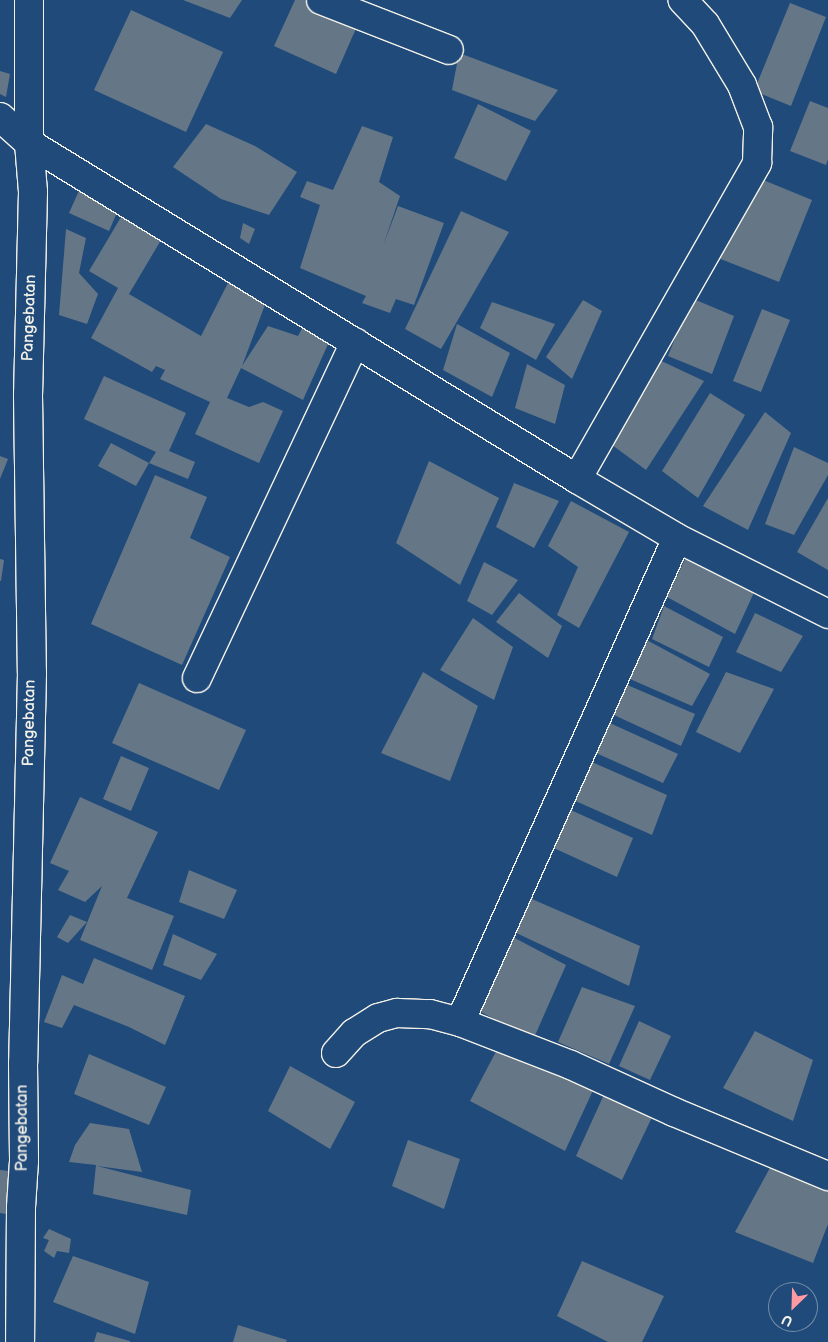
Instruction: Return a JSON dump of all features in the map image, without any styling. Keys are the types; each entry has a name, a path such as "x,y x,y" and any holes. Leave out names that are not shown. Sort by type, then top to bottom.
{"street":[{"name":"Pangebatan","path":"20,1342 21,1208 24,1161 23,1062 32,673 28,395 33,192 29,143 29,0"},
{"path":"321,0 449,50"},
{"path":"576,478 757,163 758,127 742,85 705,24 682,0"},
{"path":"0,118 29,143 576,478 677,538 828,614"},
{"path":"197,678 355,342"},
{"path":"460,1022 677,538"},
{"path":"336,1053 354,1033 378,1018 397,1013 430,1014 460,1022 571,1065 674,1112 828,1176"}],"building":[{"path":"183,0 242,0 230,18"},
{"path":"295,0 304,0 358,24 336,74 274,46"},
{"path":"790,3 826,17 791,106 754,91"},
{"path":"131,10 223,52 186,132 94,90"},
{"path":"459,53 558,90 535,121 452,90"},
{"path":"0,71 10,74 6,97 0,94"},
{"path":"810,101 828,108 828,159 826,165 790,151"},
{"path":"478,104 531,131 506,181 454,158"},
{"path":"206,124 255,146 297,172 269,215 221,199 173,167"},
{"path":"362,126 393,137 379,182 400,196 383,246 398,206 444,223 414,305 396,299 390,313 362,303 366,296 300,268 320,205 300,197 307,181 333,190"},
{"path":"751,175 812,200 779,282 718,258"},
{"path":"82,184 122,201 109,231 69,213"},
{"path":"461,211 509,232 441,349 405,329"},
{"path":"124,212 164,235 129,294 201,336 228,283 266,302 242,366 268,326 298,336 307,319 333,333 303,400 241,368 227,398 249,407 263,402 283,411 259,463 195,434 210,402 160,379 165,370 156,366 152,372 91,338 118,288 89,271"},
{"path":"243,223 255,229 249,244 240,238"},
{"path":"66,229 86,238 79,273 98,294 87,324 59,315"},
{"path":"691,298 734,316 712,374 668,356"},
{"path":"583,300 602,311 572,379 546,357"},
{"path":"492,302 555,324 536,360 480,328"},
{"path":"762,309 790,320 761,392 733,381"},
{"path":"457,324 510,353 492,397 443,370"},
{"path":"655,358 704,381 646,470 604,439"},
{"path":"527,364 565,385 555,424 515,408"},
{"path":"104,376 186,413 169,451 195,462 188,479 149,463 156,452 84,419"},
{"path":"710,393 745,415 698,498 662,471"},
{"path":"765,412 791,433 748,530 703,506"},
{"path":"111,443 149,463 136,486 98,466"},
{"path":"794,447 828,463 828,475 794,535 765,524"},
{"path":"0,456 8,459 0,479"},
{"path":"429,461 499,498 460,585 396,543"},
{"path":"155,475 207,497 190,538 230,557 182,665 91,624"},
{"path":"514,483 559,501 534,548 496,527"},
{"path":"828,498 828,570 797,552"},
{"path":"571,501 629,532 579,628 557,615 578,567 548,546"},
{"path":"687,555 756,588 735,634 667,597"},
{"path":"0,559 4,560 1,581 0,581"},
{"path":"484,562 518,580 492,615 467,601"},
{"path":"519,593 562,626 548,658 496,622"},
{"path":"664,606 723,637 709,667 652,639"},
{"path":"755,613 803,636 781,672 736,652"},
{"path":"473,618 513,647 494,700 440,670"},
{"path":"641,637 710,674 692,706 623,676"},
{"path":"423,672 478,706 450,781 381,753"},
{"path":"726,672 774,689 740,753 696,732"},
{"path":"618,681 695,714 681,746 601,709"},
{"path":"139,683 246,730 219,790 112,743"},
{"path":"601,719 678,754 663,783 587,749"},
{"path":"121,756 149,768 131,811 103,799"},
{"path":"585,759 667,795 652,835 562,795"},
{"path":"80,797 158,832 127,898 174,916 152,970 80,940 102,886 85,902 58,890 69,871 50,863"},
{"path":"564,807 633,838 617,877 545,844"},
{"path":"189,870 237,890 224,919 179,902"},
{"path":"525,896 640,946 629,986 512,931"},
{"path":"70,915 87,922 68,943 57,937"},
{"path":"173,934 217,954 201,980 163,965"},
{"path":"509,935 566,965 533,1040 470,1006"},
{"path":"94,958 185,996 165,1045 129,1027 74,1005 62,1028 44,1022 62,975 83,984"},
{"path":"582,987 635,1006 609,1064 558,1042"},
{"path":"639,1021 671,1036 650,1080 619,1066"},
{"path":"755,1031 813,1060 793,1121 723,1088"},
{"path":"501,1042 595,1086 565,1151 470,1101"},
{"path":"89,1054 166,1087 149,1125 74,1094"},
{"path":"290,1066 355,1102 330,1149 268,1111"},
{"path":"607,1088 655,1111 622,1180 576,1156"},
{"path":"90,1123 129,1129 142,1172 97,1166 191,1190 187,1215 93,1194 96,1165 69,1162 75,1145"},
{"path":"408,1140 460,1159 444,1209 392,1186"},
{"path":"772,1164 828,1187 828,1224 813,1263 735,1232"},
{"path":"0,1170 18,1172 12,1215 0,1213"},
{"path":"49,1229 71,1239 69,1253 57,1251 54,1258 44,1251 49,1240 43,1238"},
{"path":"73,1256 149,1282 135,1334 53,1302"},
{"path":"582,1261 664,1296 642,1342 608,1342 557,1316"},
{"path":"238,1325 287,1340 286,1342 233,1342"},
{"path":"97,1332 130,1341 130,1342 94,1342"}]}
